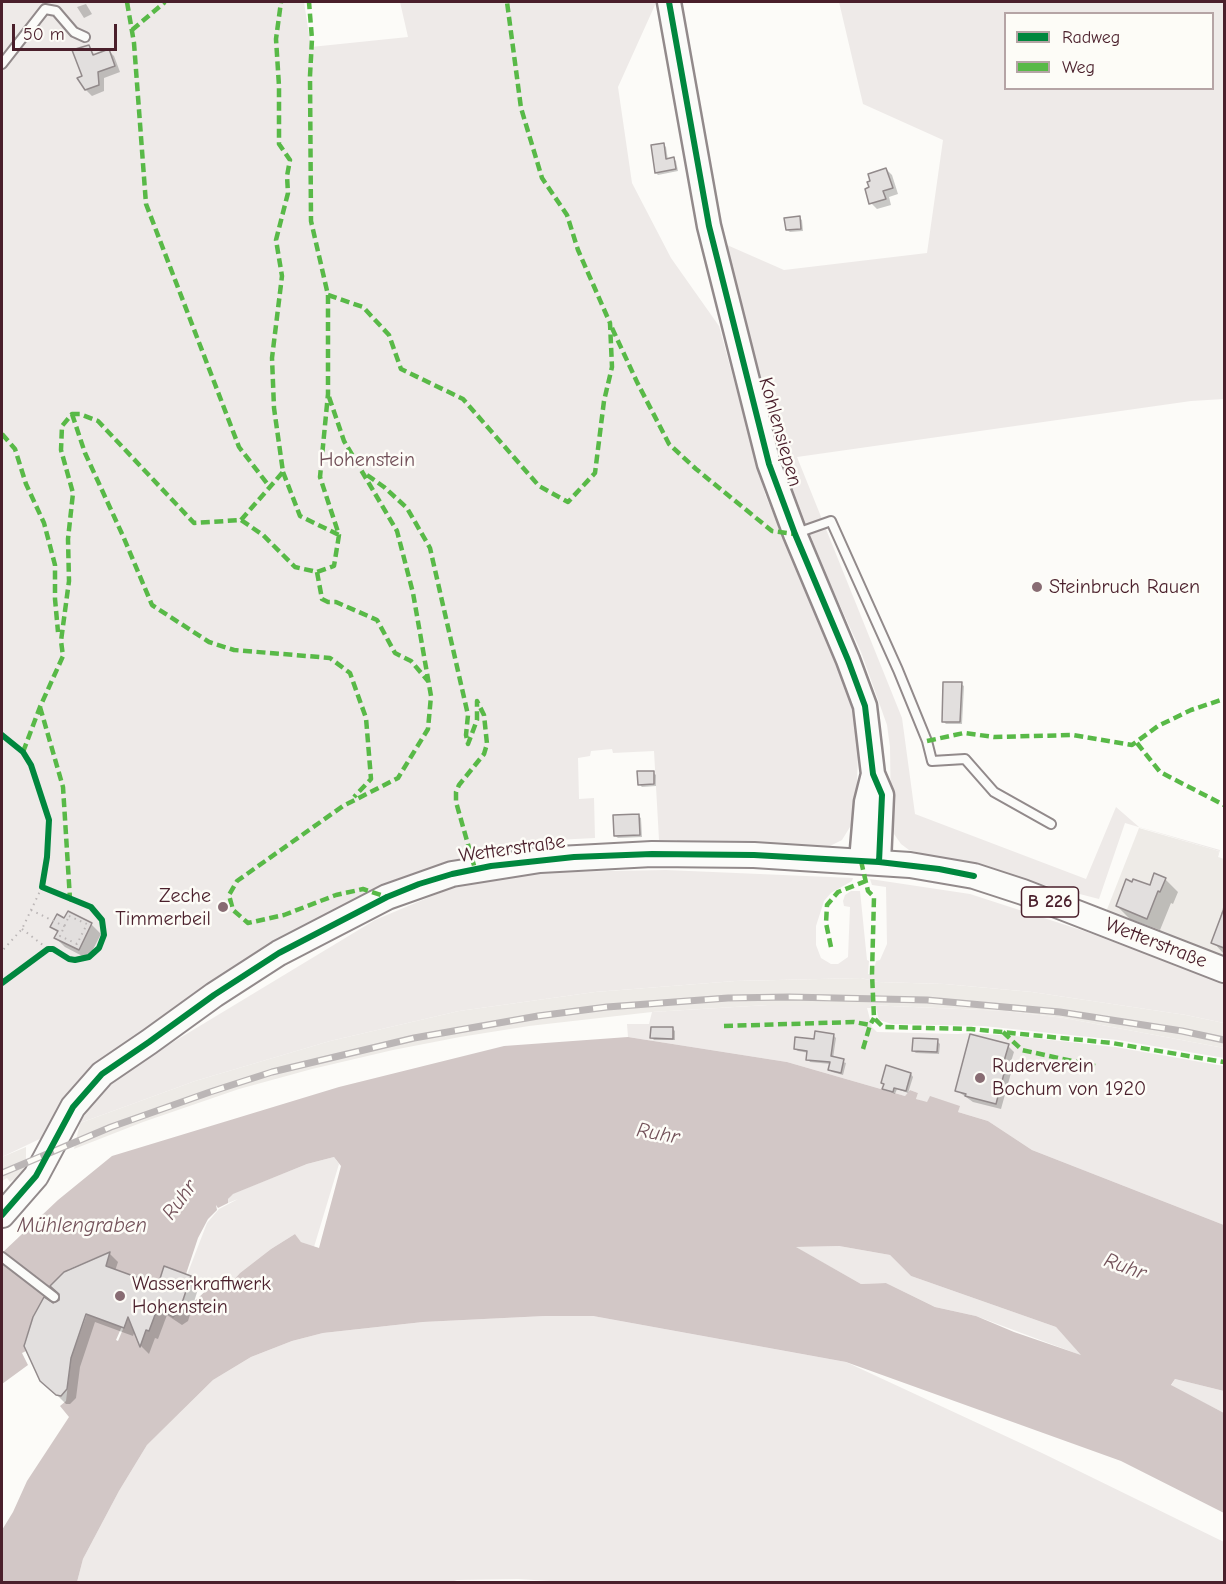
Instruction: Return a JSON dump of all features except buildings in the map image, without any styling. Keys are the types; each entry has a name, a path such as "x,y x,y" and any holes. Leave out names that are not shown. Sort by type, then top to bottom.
{"main road":[{"name":"Wetterstraße","path":"2,1215 36,1176 73,1107 102,1074 214,995 279,953 387,897 452,874 501,865 574,857 652,854 743,854 870,861 929,868 974,876 1023,892 1224,970"}],"street":[{"name":"Kohlensiepen","path":"669,2 709,226 768,464 848,660 864,706 873,774 866,802 870,861"}],"lane":[{"path":"2,64 45,9 56,11 74,32 85,38"},
{"path":"795,534 831,521 898,670 927,741 932,761 965,759 994,792 1051,824"},
{"path":"2,1257 54,1297"}],"path":[{"path":"2,735 23,752 31,765 49,820 47,857 42,887 22,929 2,951"},
{"path":"42,887 70,899"},
{"path":"31,910 66,927"},
{"path":"69,916 87,924 76,944 60,936 66,927 69,916"},
{"path":"22,929 48,950"},
{"path":"81,934 86,936"}],"shaded area":[{"path":"1139,828 1219,851 1218,857 1224,859 1224,957 1106,912"},
{"path":"861,978 878,982 945,984 1032,992 1186,1015 1224,1023 1224,1048 1064,1018 1006,1011 867,1005 768,1005 652,1012 529,1026 460,1037 312,1069 239,1089 74,1149 80,1123 195,1081 330,1041 459,1011 595,992 735,981"},
{"path":"26,1147 26,1169 10,1182 7,1178 2,1181 2,1157"}],"green space":[{"name":"Hohenstein","path":"2,2 304,2 311,47 408,37 400,2 655,2 618,87 632,183 671,258 719,326 765,494 851,701 858,755 856,805 853,822 842,840 828,847 677,845 677,840 659,840 654,751 613,753 612,749 591,751 590,756 578,758 579,799 594,798 595,838 516,842 484,849 231,972 48,1135 2,1157"},
{"path":"839,2 1224,2 1224,399 1191,401 797,457 902,718 915,814 1086,879 1116,807 1139,827 1220,850 1218,857 1224,859 1217,857 1219,851 1125,823 1099,899 909,850 894,834 891,819 890,747 887,725 861,652 809,537 782,467 733,292 727,245 784,270 927,253 943,140 863,104"},
{"path":"666,870 853,878 852,881 831,893 824,901 816,926 816,945 821,958 831,964 838,964 848,957 850,907 844,906 843,901 845,895 851,891 860,891 867,960 869,961 868,974 873,975 876,961 880,960 887,944 886,887 872,885 870,879 970,894 1084,931 1224,983 1224,1023 1186,1015 1032,992 945,984 878,982 861,978 735,981 595,992 459,1011 330,1041 195,1081 80,1123 90,1106 112,1083 160,1050 375,920 451,888 506,876 557,872"},
{"path":"768,1005 867,1005 1006,1011 1064,1018 1224,1048 1224,1058 1118,1040 983,1026 892,1024 879,1020 876,1008 867,1008 872,1027 877,1032 1015,1036 1115,1047 1224,1066 1224,1225 1032,1150 988,1121 958,1112 959,1106 930,1097 927,1103 916,1099 918,1093 910,1090 905,1096 787,1062 628,1037 627,1024 649,1024 652,1012"},
{"path":"334,1157 339,1164 314,1247 301,1242 295,1234 271,1249 240,1273 229,1285 221,1288 214,1280 208,1286 190,1279 187,1275 207,1223 219,1209 238,1199 228,1203 232,1194 307,1164"},
{"path":"839,1246 890,1255 911,1276 1056,1327 1083,1356 976,1316 935,1307 886,1283 861,1284 795,1247"},
{"path":"593,1316 846,1362 1042,1453 1224,1542 1224,1582 566,1582 518,1579 451,1582 77,1582 83,1559 119,1491 147,1445 213,1380 251,1357 292,1341 323,1333 423,1322"},
{"path":"1175,1379 1224,1391 1224,1413 1171,1386"}],"water":[{"path":"628,1037 787,1062 905,1096 910,1090 918,1093 916,1099 927,1102 930,1096 960,1106 958,1112 988,1121 1032,1150 1224,1225 1224,1391 1175,1379 1171,1385 1224,1413 1224,1513 1121,1461 846,1362 593,1316 423,1322 323,1333 292,1341 251,1357 213,1380 147,1445 119,1491 83,1559 77,1582 2,1582 2,1530 27,1481 69,1417 60,1406 66,1401 71,1358 87,1314 126,1317 116,1340 118,1341 128,1317 142,1329 138,1341 140,1343 159,1304 173,1317 216,1281 221,1288 229,1285 240,1273 271,1249 295,1234 301,1242 319,1248 341,1166 334,1157 307,1164 233,1194 228,1199 228,1203 218,1208 216,1205 217,1210 208,1219 198,1238 186,1274 164,1266 158,1285 106,1266 107,1253 69,1269 50,1287 33,1317 24,1344 26,1351 22,1353 28,1365 2,1384 2,1253 58,1200 112,1156 339,1087 504,1046","holes":["839,1246 890,1255 911,1276 1056,1327 1081,1355 976,1316 935,1307 886,1283 861,1284 796,1247"]}],"railway":[{"path":"2,1173 111,1127 272,1072 414,1038 538,1016 607,1007 728,998 927,1000 1060,1012 1182,1031 1224,1040"}],"marked path":[{"path":"127,2 134,43 146,204 239,447 269,486"},
{"path":"132,30 165,2"},
{"path":"241,520 283,472 274,408 272,358 282,276 276,240 288,193 287,176 290,160 279,144 276,39 281,2"},
{"path":"23,752 63,656 61,641 69,581 68,539 73,493 61,450 62,426 72,414 80,414 98,421 194,523 241,520 263,535 295,567 317,572 334,566 339,535 320,477 328,394 328,295 311,221 312,39 309,2"},
{"path":"328,295 363,307 389,335 401,369 463,399 539,486 568,502 595,473 604,401 612,367 610,323 578,250 567,215 542,178 521,108 507,2"},
{"path":"612,328 669,444 772,531 795,534"},
{"path":"329,397 344,441 397,531 413,593 431,696 428,729 398,778 343,806 237,881 229,895 233,910 248,923 284,915 336,895 363,889 387,897"},
{"path":"72,414 85,453 152,605 209,642 234,650 330,658 350,673 366,718 371,779 354,797"},
{"path":"2,434 15,449 26,484 44,523 55,565 58,632"},
{"path":"283,472 300,516 339,535"},
{"path":"367,475 407,508 430,548 468,715 466,735 468,744 477,720 477,701 484,715 487,744 484,754 456,792 456,802 475,869"},
{"path":"317,572 322,599 336,602 377,620 395,653 411,661 428,681"},
{"path":"927,741 964,733 994,737 1073,735 1132,745 1158,726 1191,710 1224,699"},
{"path":"40,707 63,787 70,899 73,900"},
{"path":"1137,743 1160,772 1224,805"},
{"path":"861,861 868,891 874,897 872,974 874,1018 883,1027 971,1029 1112,1043 1224,1062"},
{"path":"831,947 826,923 827,905 838,892 866,881"},
{"path":"724,1026 854,1022 870,1025 874,1018"},
{"path":"863,1049 870,1025"},
{"path":"1003,1032 1022,1050 1095,1066"}],"cycle path":[{"path":"669,2 709,226 769,464 865,706 873,774 882,795 879,862"},
{"path":"2,735 23,752 31,765 49,820 47,857 42,887 91,907 102,920 104,935 99,948 89,957 69,959 53,949 48,949 2,983"},
{"path":"2,1215 36,1176 73,1107 102,1074 214,995 279,953 387,897 419,884 491,866 574,857 652,854 754,855 879,862 939,869 974,876"}],"place":[{"name":"Steinbruch Rauen","path":"1037,587"},
{"name":"Zeche Timmerbeil","path":"223,907"},
{"name":"Ruderverein Bochum von 1920","path":"980,1078"},
{"name":"Wasserkraftwerk Hohenstein","path":"120,1296"}],"water label":[{"name":"Ruhr","path":"658,1134"},
{"name":"Ruhr","path":"180,1200"},
{"name":"Mühlengraben","path":"82,1226"},
{"name":"Ruhr","path":"1125,1267"}]}
